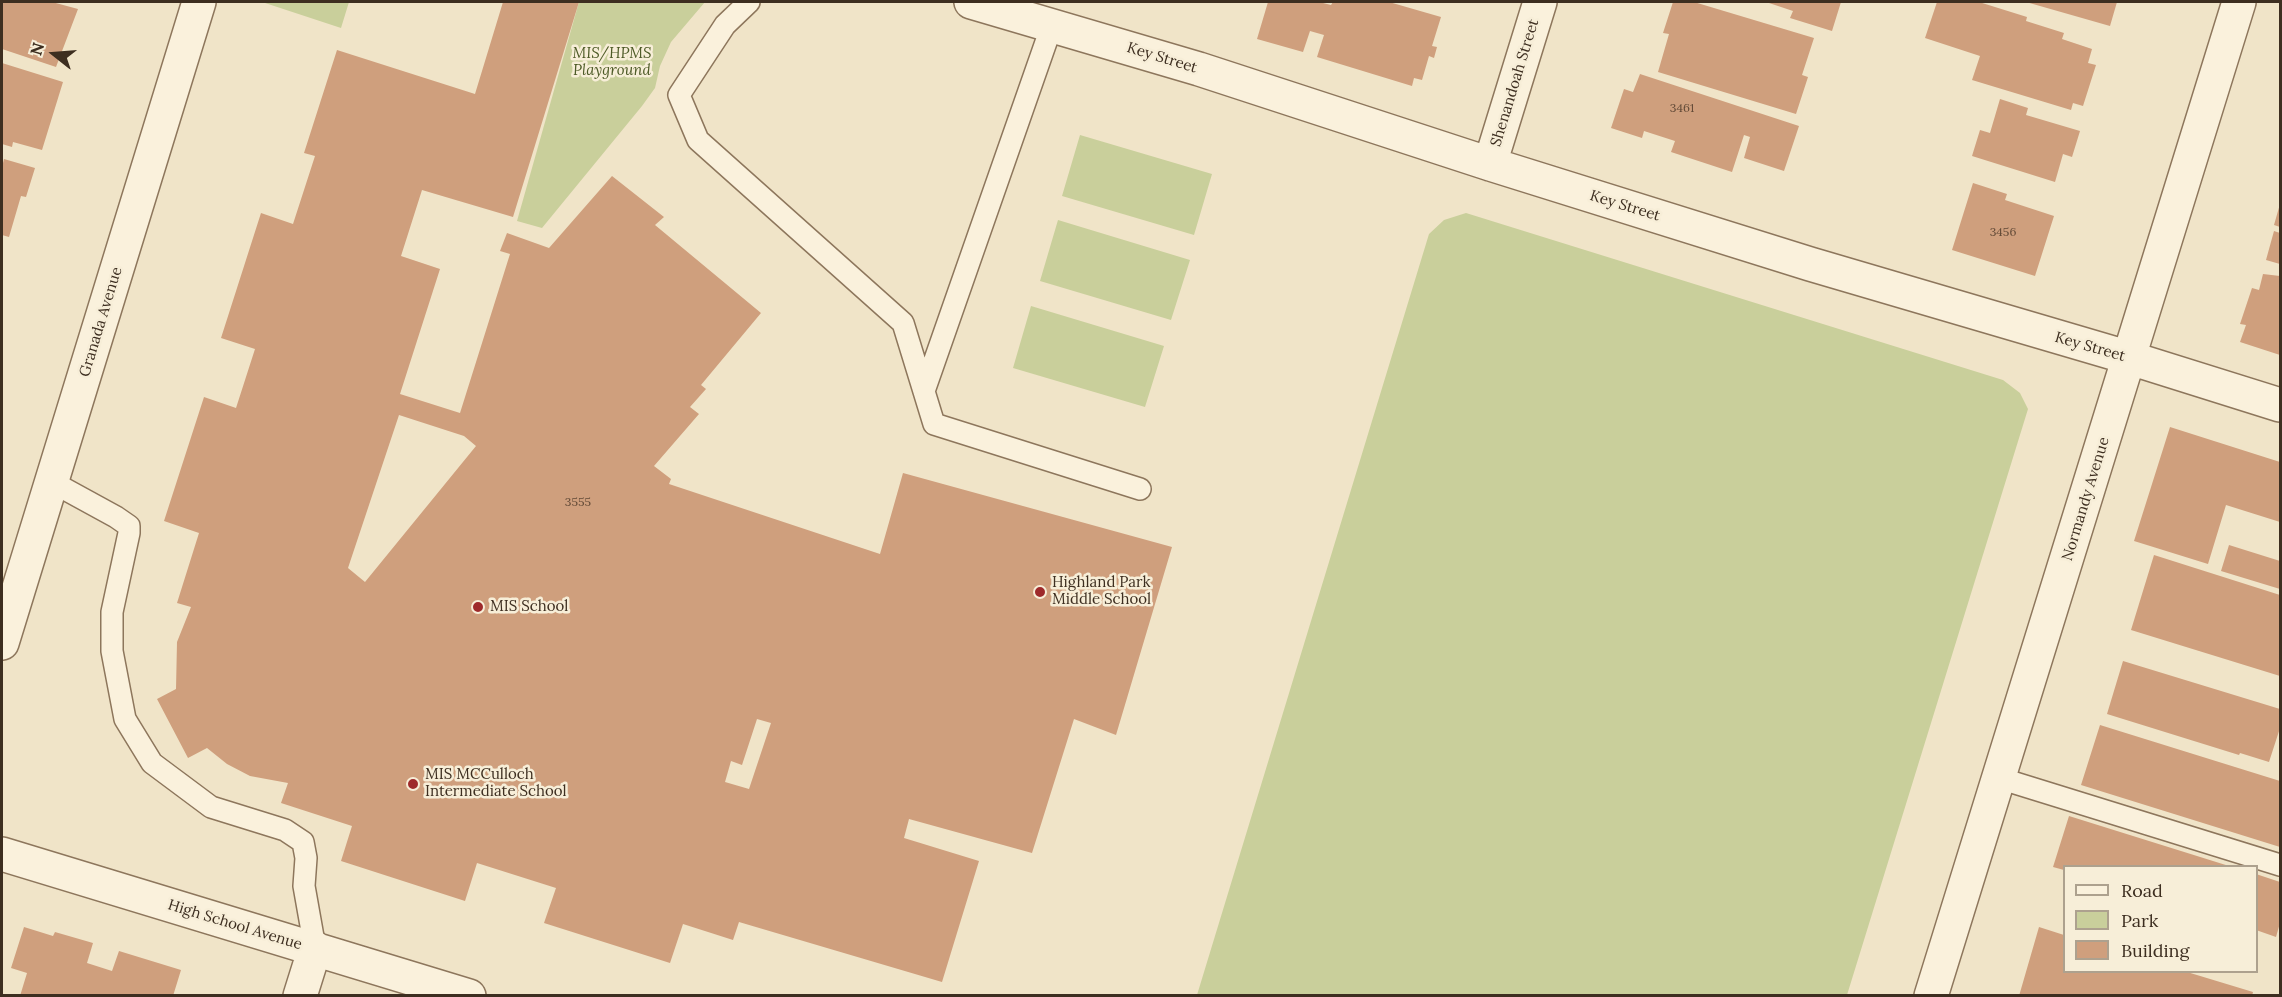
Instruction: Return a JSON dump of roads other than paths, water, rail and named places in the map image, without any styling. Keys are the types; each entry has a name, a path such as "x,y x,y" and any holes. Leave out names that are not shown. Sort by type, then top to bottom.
{"street":[{"name":"Granada Avenue","path":"2,643 199,2"},
{"name":"Key Street","path":"971,2 1199,69 1490,164 1798,260 2280,405"},
{"name":"Shenandoah Street","path":"1490,164 1540,2"},
{"name":"Normandy Avenue","path":"1931,996 2239,2"},
{"name":"High School Avenue","path":"2,854 469,996"},
{"path":"300,996 315,948"}],"lane":[{"path":"748,2 725,25 679,95 698,140 903,323 934,423 1140,489"},
{"path":"924,390 1052,26"},
{"path":"52,482 129,526 112,612 112,651 125,719 152,763 211,807 285,831 303,842 306,858 304,885 315,948"},
{"path":"1999,778 2280,865"}],"place":[{"name":"Highland Park Middle School","path":"1040,592"},
{"name":"MIS School","path":"478,607"},
{"name":"MIS MCCulloch Intermediate School","path":"413,784"}],"park label":[{"name":"MIS/HPMS Playground","path":"612,62"}]}
